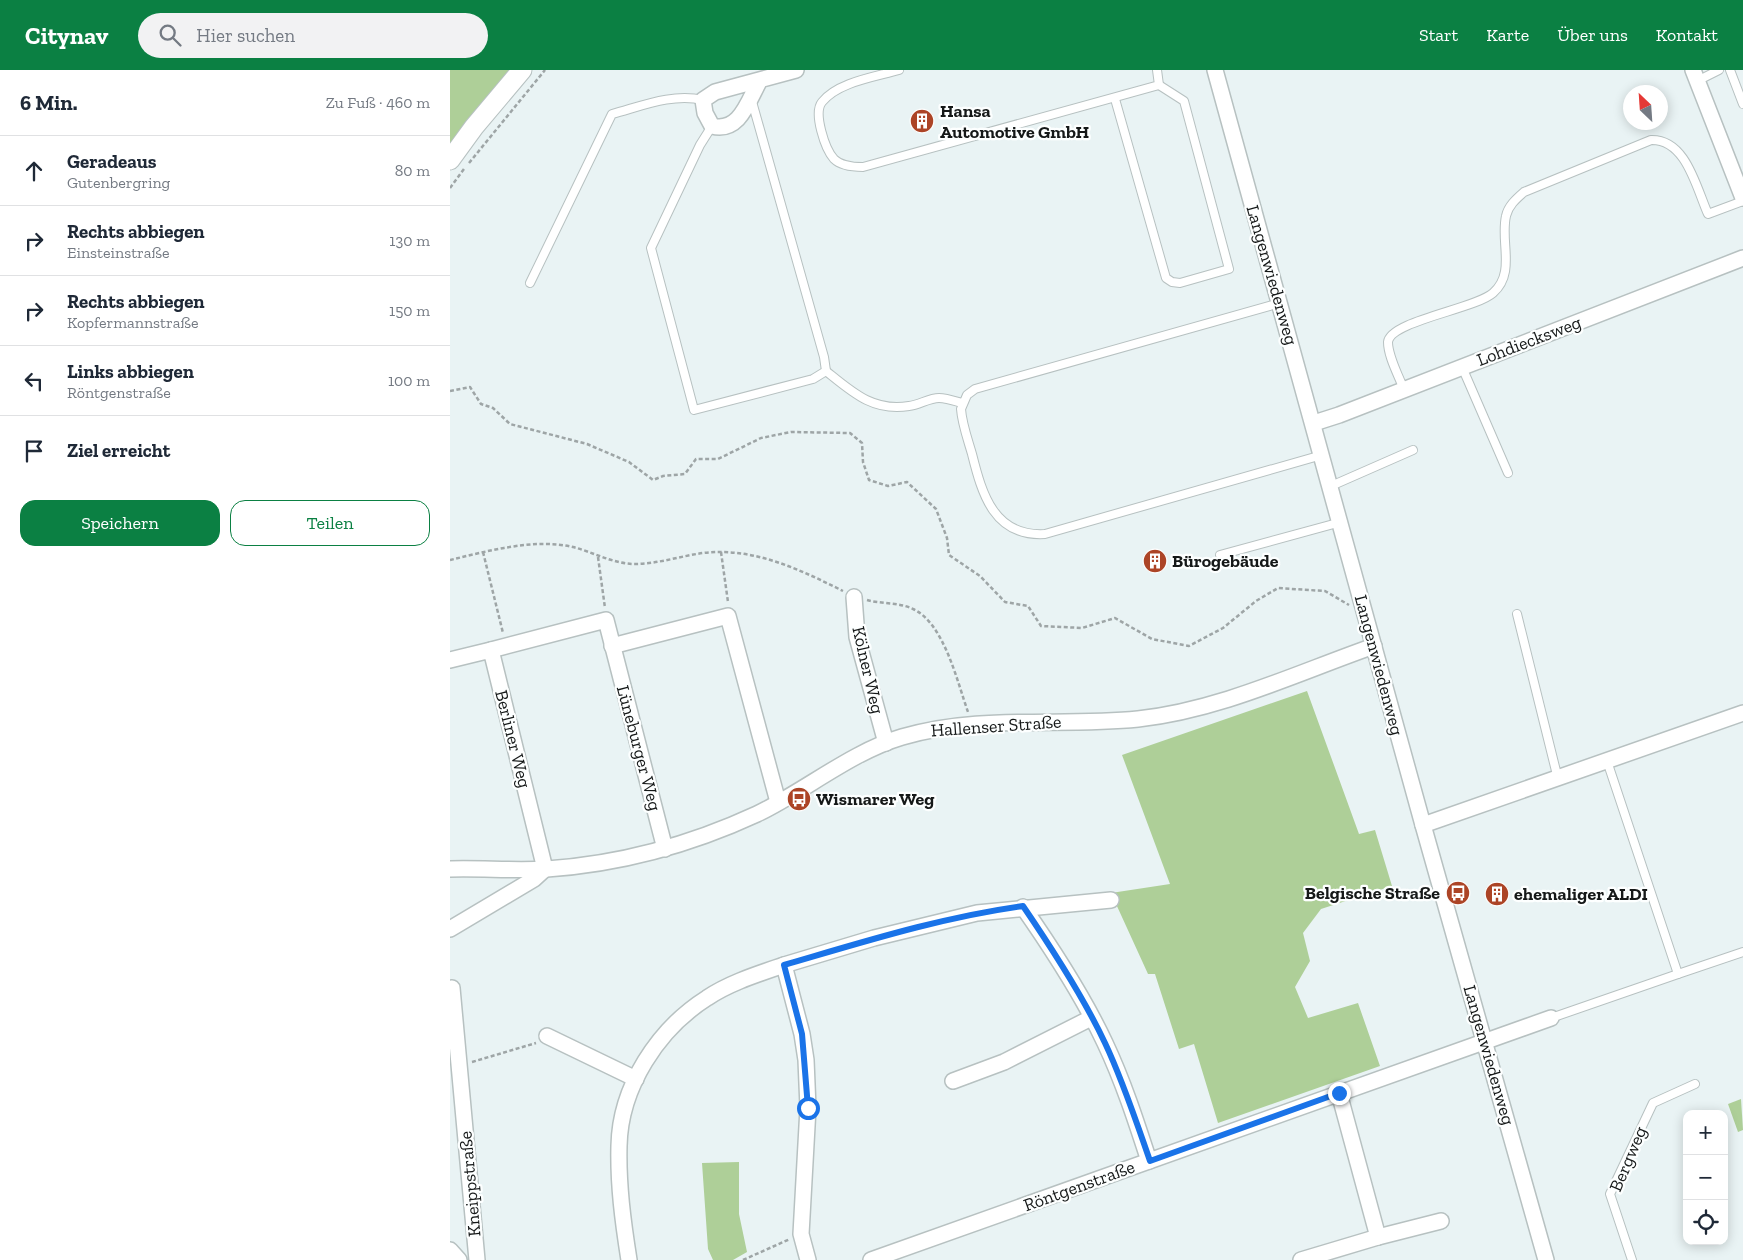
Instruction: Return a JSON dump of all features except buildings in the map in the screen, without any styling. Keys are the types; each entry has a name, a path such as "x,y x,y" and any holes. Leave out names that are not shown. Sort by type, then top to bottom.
{"street":[{"path":"450,160 474,127 522,70"},
{"path":"760,80 735,124 723,128 712,126 705,114 702,100 715,92 796,70"},
{"name":"Langenwiedenweg","path":"1215,70 1314,423 1423,825 1546,1260"},
{"path":"1695,75 1743,199"},
{"name":"Lohdiecksweg","path":"1314,423 1404,390 1743,258"},
{"name":"Kölner Weg","path":"854,597 856,637 886,743"},
{"path":"612,646 728,616 778,802"},
{"path":"450,660 606,620"},
{"name":"Lüneburger Weg","path":"606,620 665,850"},
{"name":"Hallenser Straße","path":"450,869 545,869 591,865 665,850 756,814 886,743 934,728 972,724 1136,719 1191,711 1374,646"},
{"name":"Berliner Weg","path":"491,650 545,869"},
{"path":"1423,825 1743,714"},
{"path":"450,929 518,889 545,869"},
{"path":"629,1260 621,1208 619,1145 622,1121 636,1079 668,1029 686,1012 708,997 784,965 874,938 977,913 1023,906 1112,900"},
{"path":"1023,906 1048,942 1091,1018 1123,1086 1150,1161"},
{"path":"784,965 802,1034 806,1060 808,1108 802,1234 808,1260"},
{"name":"Kneippstraße","path":"452,988 461,1065 476,1260"},
{"path":"953,1081 1004,1062 1091,1018"},
{"path":"1485,1042 1552,1018"},
{"path":"548,1036 636,1079"},
{"name":"Röntgenstraße","path":"871,1260 1485,1042"},
{"path":"1339,1093 1378,1236"},
{"path":"1310,1258 1378,1236 1442,1221"},
{"path":"450,1250 459,1260"}],"lane":[{"path":"899,70 848,85 832,93 820,103 817,114 826,147 835,160 849,166 863,167 1159,85"},
{"path":"1114,99 1166,278 1172,282 1180,283 1229,269 1184,101 1159,85 1156,70"},
{"path":"1695,75 1719,70"},
{"path":"1730,70 1743,104"},
{"path":"750,96 824,357 826,371 854,394 872,404 890,408 909,406 939,398 962,403"},
{"path":"530,283 612,114 674,98 689,97 702,100"},
{"path":"712,126 700,145 651,248 694,410 813,379 826,371"},
{"path":"1404,390 1388,341 1394,332 1409,324 1470,305 1492,295 1500,286 1506,272 1506,217 1512,203 1524,192 1650,140 1662,140 1674,146 1684,160 1708,214 1743,199"},
{"path":"1280,303 981,386 967,395 962,403 961,416 985,498 1003,521 1027,534 1045,534 1322,455"},
{"path":"1462,367 1508,472"},
{"path":"1330,486 1413,450"},
{"path":"1220,555 1340,522"},
{"path":"1517,614 1558,779"},
{"path":"1607,762 1678,974"},
{"path":"1552,1018 1743,952"},
{"name":"Bergweg","path":"1632,1260 1610,1194 1653,1103 1695,1084"}],"path":[{"path":"450,188 545,70"},
{"path":"450,392 470,387 481,404 494,408 510,424 587,444 629,462 653,480 663,476 685,474 696,459 718,459 761,438 791,432 850,433 862,443 863,462 868,480 888,486 907,482 936,509 947,538 949,555 980,576 1005,602 1028,606 1041,626 1082,628 1116,618 1152,639 1189,646 1223,628 1256,601 1278,588 1325,591 1365,614"},
{"path":"450,560 482,552 545,544 574,547 598,557 635,564 721,552 761,557 803,571 854,597 911,608 923,614 944,644 972,724"},
{"path":"482,552 506,645"},
{"path":"721,552 729,610 728,616"},
{"path":"598,557 606,620"},
{"path":"461,1065 533,1046 548,1036"},
{"path":"743,1260 802,1234"}],"green space":[{"path":"450,70 514,70 450,148"},
{"path":"1307,691 1359,834 1375,830 1392,886 1321,909 1303,933 1310,961 1295,987 1308,1018 1358,1003 1380,1066 1218,1123 1194,1044 1179,1049 1155,974 1148,974 1111,893 1170,884 1122,755"},
{"path":"1741,1099 1743,1130 1738,1132 1728,1104"},
{"path":"739,1162 739,1214 747,1252 733,1260 713,1260 708,1249 702,1163"}],"place":[{"name":"Hansa Automotive GmbH","path":"922,121"},
{"name":"Bürogebäude","path":"1155,561"},
{"name":"Wismarer Weg","path":"799,799"},
{"name":"Belgische Straße","path":"1458,893"},
{"name":"ehemaliger ALDI","path":"1497,894"}],"route":[{"path":"808,1108 806,1060 802,1034 784,965 874,938 977,913 1023,906 1048,942 1105,1042 1150,1161 1339,1093"}]}
